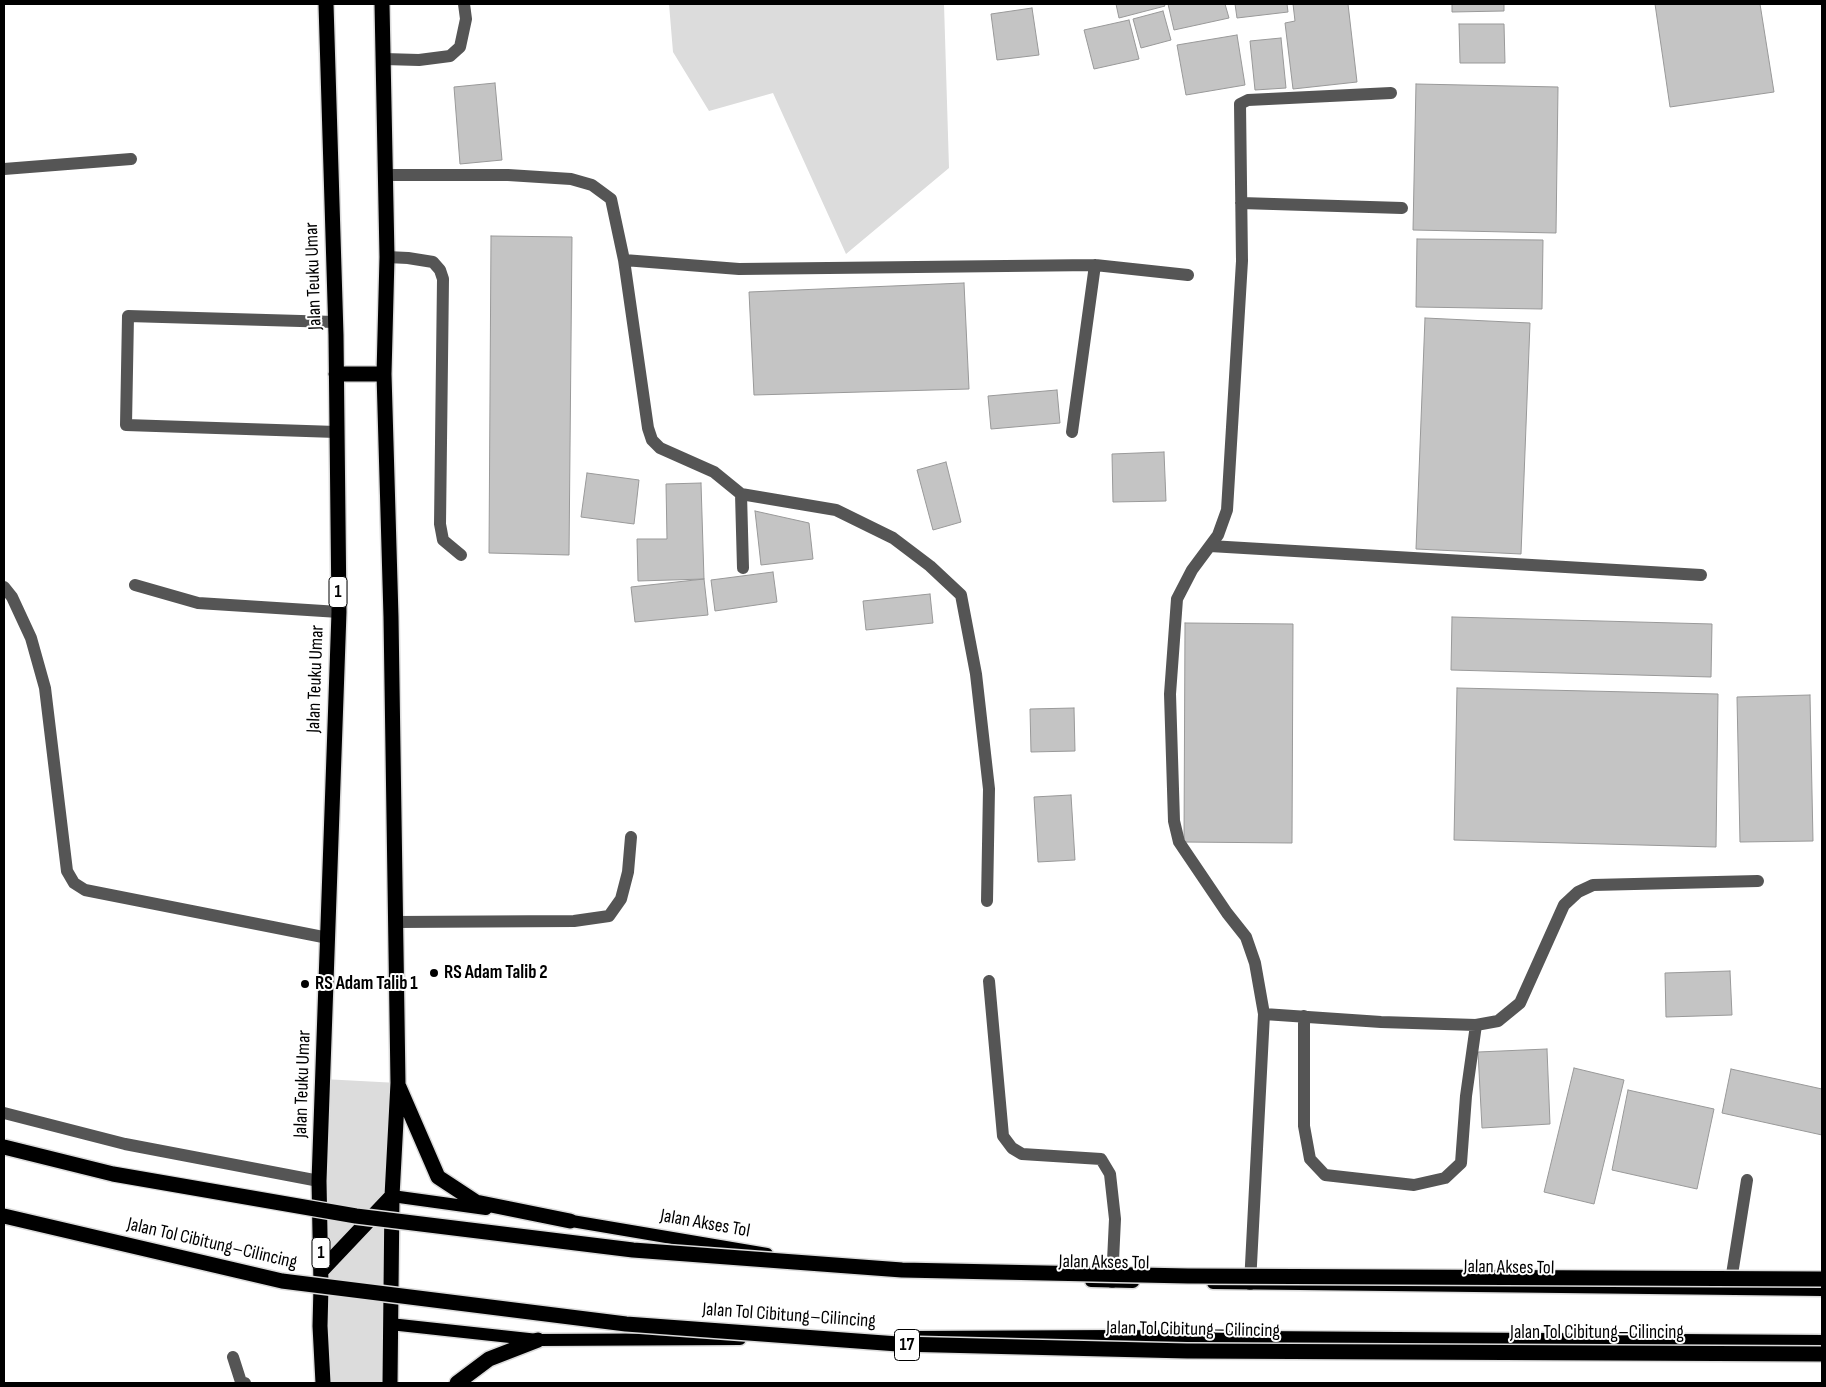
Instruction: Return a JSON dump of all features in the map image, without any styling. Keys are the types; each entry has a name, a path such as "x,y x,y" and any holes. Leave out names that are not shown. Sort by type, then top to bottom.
{"highway":[{"name":"Jalan Teuku Umar","path":"323,1383 320,1326 319,1181 339,612 335,322 326,4"},
{"path":"382,4 387,257 384,374 391,617 398,1083 392,1196 390,1383"},
{"path":"336,374 384,374"},
{"path":"398,1083 438,1177 476,1202 570,1221"},
{"path":"4,1147 113,1174 356,1216 633,1250 902,1270 1188,1276 1822,1278"},
{"path":"321,1271 392,1196"},
{"name":"Jalan Tol Cibitung–Cilincing","path":"4,1216 282,1281 645,1326 898,1344 1127,1350 1822,1354"},
{"path":"457,1383 489,1359 538,1340"}],"main road":[{"name":"Jalan Akses Tol","path":"392,1196 570,1221 901,1276 1112,1282 1822,1290"},
{"path":"390,1324 538,1340 1114,1336 1822,1340"}],"street":[{"path":"384,59 419,60 450,56 460,47 466,19 464,4"},
{"path":"1250,1284 1264,1014 1255,963 1246,937 1227,913 1179,842 1174,821 1170,694 1178,599 1192,570 1218,535 1227,510 1242,261 1241,103 1248,100 1391,93"},
{"path":"4,169 131,159"},
{"path":"385,175 508,175 571,179 592,185 611,199 624,260 648,428 652,440 660,448 714,472 741,494 836,510 893,538 930,566 961,595 976,674 989,789 987,900"},
{"path":"1241,203 1402,208"},
{"path":"387,257 433,262 440,270 443,279 440,524 443,540 461,555"},
{"path":"624,260 739,269 1095,265 1188,275"},
{"path":"1072,432 1095,265"},
{"path":"335,322 128,316 126,425 336,432"},
{"path":"741,494 743,568"},
{"path":"1210,546 1701,575"},
{"path":"135,586 198,603 339,612"},
{"path":"4,587 12,598 31,638 45,688 67,871 74,883 85,890 328,938"},
{"path":"396,922 574,921 608,916 621,899 628,872 631,838"},
{"path":"1264,1014 1381,1022 1476,1025 1498,1021 1520,1003 1564,905 1578,892 1593,885 1758,881"},
{"path":"989,981 1003,1136 1012,1148 1022,1154 1101,1158 1110,1174 1115,1219 1112,1282"},
{"path":"1304,1016 1304,1126 1310,1159 1325,1175 1414,1185 1445,1178 1461,1163 1466,1096 1476,1025"},
{"path":"4,1113 125,1144 319,1181"},
{"path":"1729,1289 1747,1180"},
{"path":"233,1357 241,1382 245,1383"}],"shaded area":[{"path":"669,4 944,4 949,168 846,254 773,93 709,111 673,52"},
{"path":"323,1079 398,1083 390,1383 323,1383"}],"building":[{"path":"1116,4 1164,4 1165,6 1119,18"},
{"path":"1168,4 1225,4 1229,18 1174,30"},
{"path":"1235,4 1287,4 1288,12 1237,18"},
{"path":"1293,4 1348,4 1357,82 1293,89 1285,23 1295,21"},
{"path":"1452,4 1504,4 1504,11 1452,12"},
{"path":"1655,4 1760,4 1774,92 1670,107"},
{"path":"1032,8 1039,55 997,60 991,14"},
{"path":"1163,11 1171,40 1141,48 1133,19"},
{"path":"1129,20 1139,59 1094,69 1084,30"},
{"path":"1459,24 1504,24 1505,63 1460,63"},
{"path":"1237,35 1245,85 1186,95 1177,45"},
{"path":"1281,38 1286,88 1255,90 1250,41"},
{"path":"495,83 502,160 460,164 454,87"},
{"path":"1416,84 1558,87 1556,233 1413,230"},
{"path":"491,236 572,237 569,555 489,553"},
{"path":"1417,239 1543,240 1542,309 1416,307"},
{"path":"964,283 969,389 754,395 749,292"},
{"path":"1425,318 1530,323 1521,554 1416,549"},
{"path":"1057,390 1060,423 991,429 988,396"},
{"path":"1164,452 1166,501 1113,502 1112,454"},
{"path":"946,462 961,522 933,530 917,470"},
{"path":"587,473 639,480 634,524 581,517"},
{"path":"701,483 704,579 638,581 637,539 667,539 666,484"},
{"path":"755,511 809,523 813,559 761,565"},
{"path":"773,572 777,602 715,611 711,580"},
{"path":"704,579 708,615 635,622 631,587"},
{"path":"930,594 933,623 866,630 863,601"},
{"path":"1452,617 1712,624 1711,677 1451,670"},
{"path":"1185,623 1293,624 1292,843 1184,842"},
{"path":"1457,688 1718,694 1716,847 1454,840"},
{"path":"1810,695 1813,841 1740,842 1737,697"},
{"path":"1074,708 1075,751 1031,752 1030,709"},
{"path":"1071,795 1075,860 1038,862 1034,797"},
{"path":"1730,971 1732,1015 1666,1017 1665,973"},
{"path":"1547,1049 1550,1124 1482,1128 1478,1052"},
{"path":"1574,1068 1624,1080 1594,1204 1544,1192"},
{"path":"1731,1069 1822,1089 1822,1135 1722,1113"},
{"path":"1628,1090 1714,1109 1697,1189 1612,1170"}],"place":[{"name":"RS Adam Talib 2","path":"434,973"},
{"name":"RS Adam Talib 1","path":"305,984"}]}
